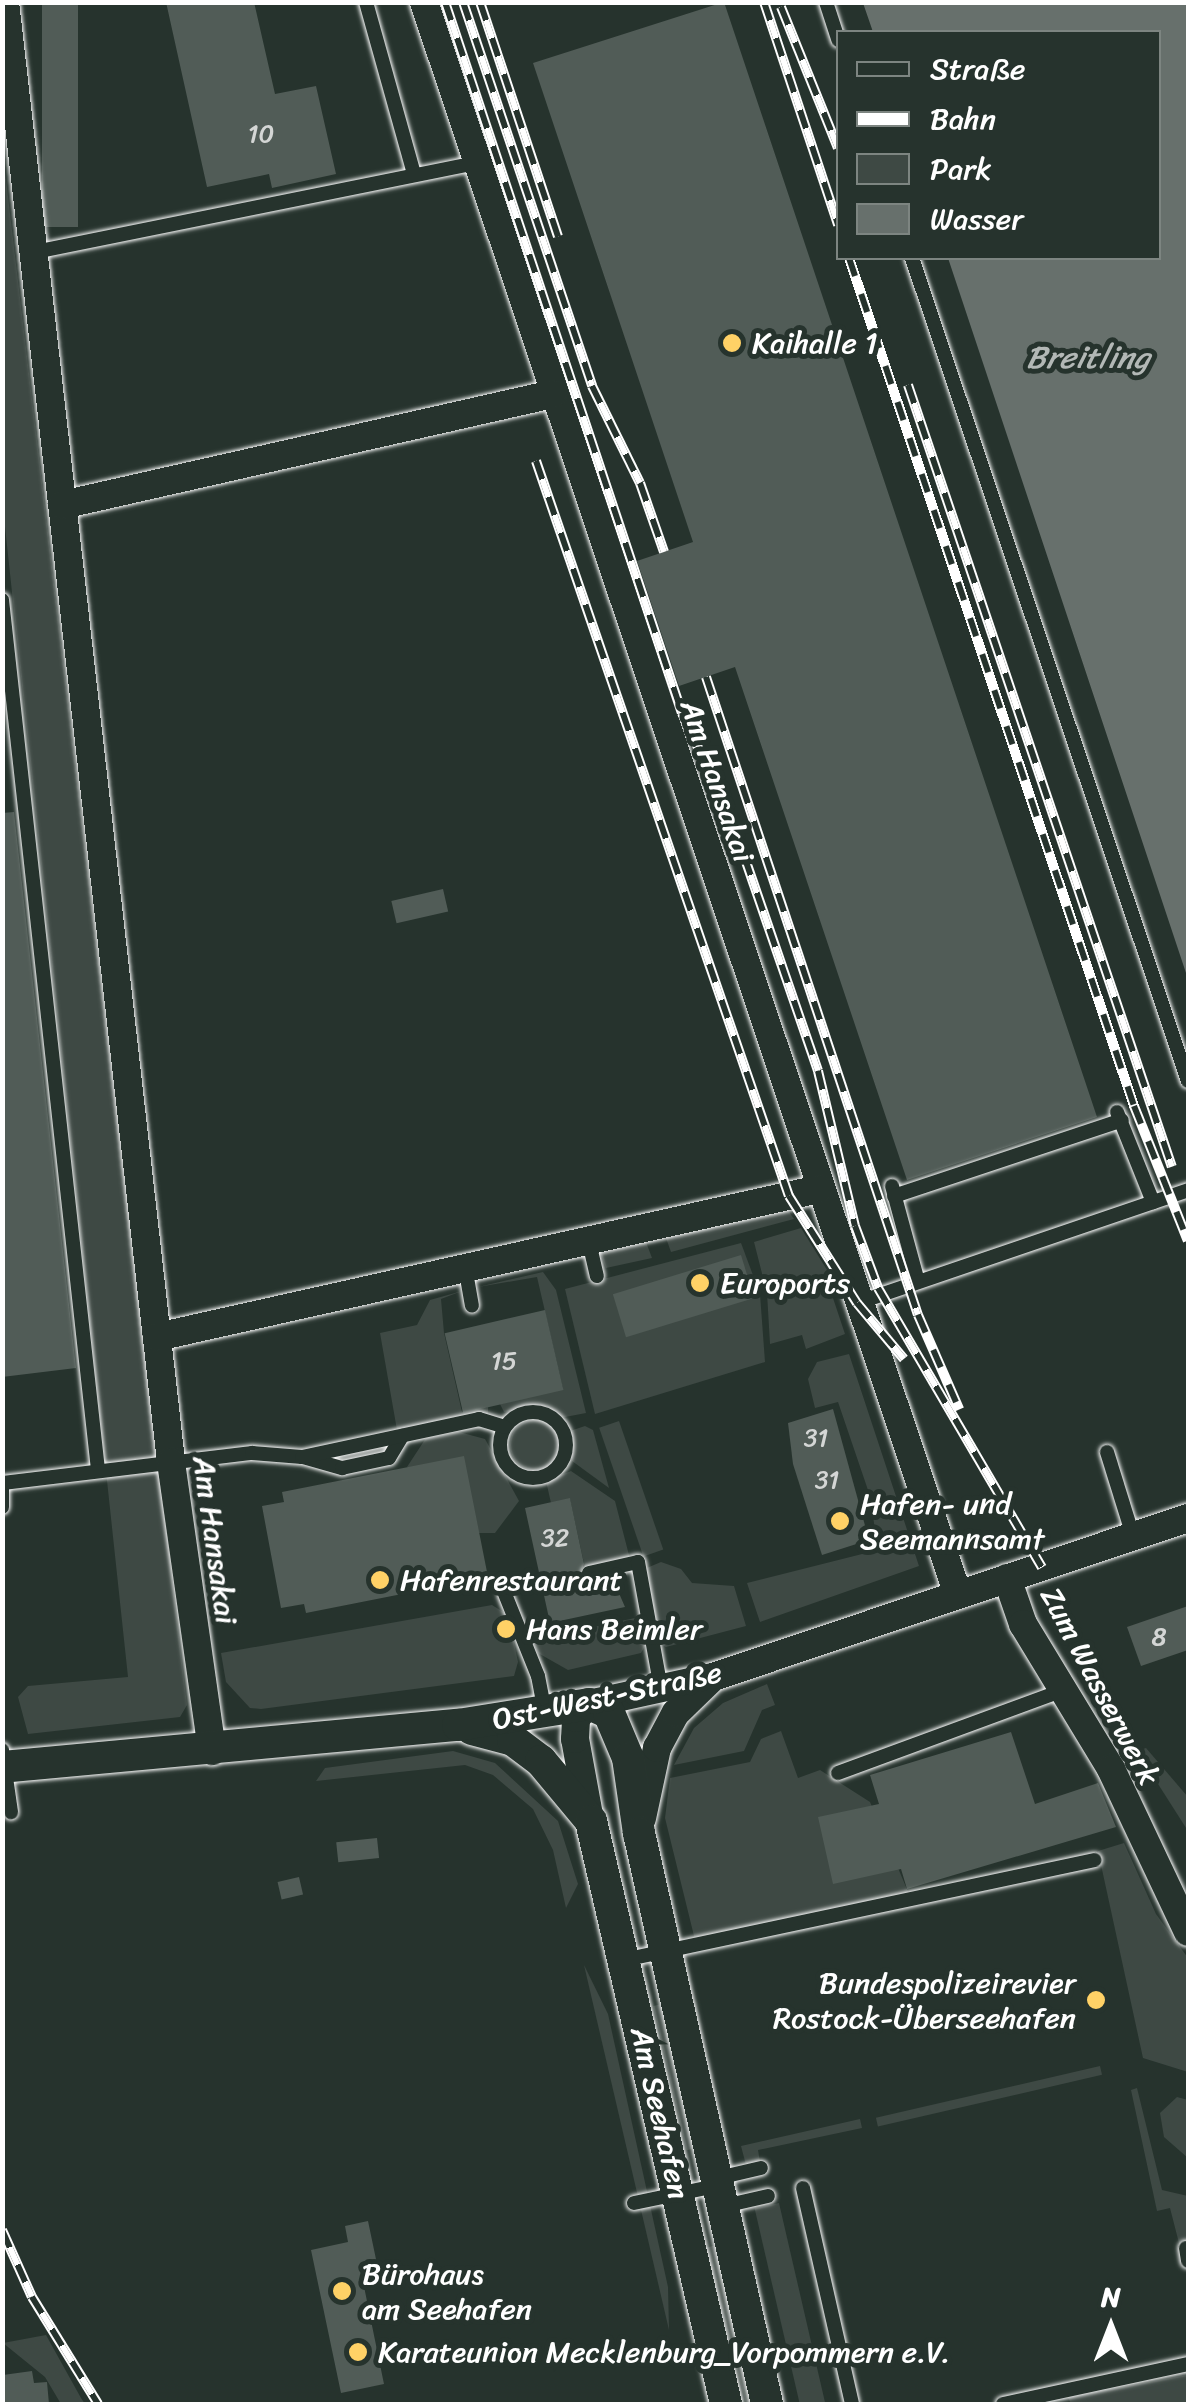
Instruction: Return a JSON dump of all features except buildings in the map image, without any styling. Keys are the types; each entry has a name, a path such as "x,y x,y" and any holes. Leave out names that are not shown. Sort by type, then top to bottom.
{"street":[{"name":"Am Hansakai","path":"5,2 156,1337 212,1751"},
{"name":"Am Hansakai","path":"424,2 856,1303 958,1595"},
{"path":"62,505 553,394"},
{"path":"156,1337 466,1272 819,1189"},
{"name":"Ost-West-Straße","path":"3,1761 212,1751 458,1725 589,1704 713,1676 1188,1518"},
{"name":"Zum Wasserwerk","path":"1008,1578 1023,1624 1111,1769 1188,1932"},
{"name":"Am Seehafen","path":"639,1833 657,1748 676,1713 713,1676"},
{"name":"Am Seehafen","path":"726,2404 591,1822 575,1739 576,1718 589,1704 609,1713 619,1730 767,2404"},
{"name":"Am Seehafen","path":"458,1725 513,1740 566,1786 591,1822"}],"lane":[{"path":"366,2 414,174"},
{"path":"826,2 836,34"},
{"path":"35,252 477,163"},
{"path":"913,260 1188,1081"},
{"path":"2,600 98,1470"},
{"path":"918,1282 893,1191 1120,1115 1153,1202"},
{"path":"856,1303 1188,1190"},
{"path":"589,1242 597,1276"},
{"path":"466,1272 472,1305"},
{"path":"2,1507 3,1483 252,1453 302,1457 342,1468 389,1458 402,1436 480,1419 504,1427 529,1412 548,1414 566,1439 562,1462 545,1476 513,1472 500,1446 504,1427"},
{"path":"1108,1452 1133,1536"},
{"path":"589,1573 638,1562 662,1688"},
{"path":"504,1594 538,1676 545,1712"},
{"path":"838,1773 1063,1690"},
{"path":"3,1761 11,1812"},
{"path":"624,1960 1094,1860"},
{"path":"719,2190 762,2168"},
{"path":"803,2188 852,2404"},
{"path":"634,2203 719,2190 768,2196"},
{"path":"1003,2404 1030,2402 1087,2385 1188,2364"}],"green space":[{"path":"2,146 187,1705 180,1717 28,1734 18,1697 28,1686 128,1677 3,508"},
{"path":"787,1209 794,1219 671,1252 666,1238"},
{"path":"801,1228 837,1286 830,1289 845,1334 806,1349 802,1335 770,1344 767,1293 754,1242"},
{"path":"646,1242 652,1258 606,1268 601,1254"},
{"path":"741,1243 760,1294 765,1362 595,1414 565,1289"},
{"path":"543,1272 556,1290 586,1413 560,1418 547,1406 504,1412 500,1404 563,1389 537,1277 478,1287"},
{"path":"462,1291 441,1299 444,1333 462,1412 488,1407 488,1415 397,1430 380,1333 417,1325 430,1300"},
{"path":"849,1354 919,1566 760,1622 747,1583 878,1550 870,1496 838,1402 815,1408 808,1379 817,1362"},
{"path":"535,1420 552,1428 560,1445 552,1462 535,1470 518,1462 510,1445 518,1428"},
{"path":"619,1421 663,1550 643,1556 599,1428"},
{"path":"585,1426 593,1430 609,1488 572,1461 570,1431"},
{"path":"459,1432 485,1439 519,1501 495,1533 479,1533 407,1467 426,1438"},
{"path":"571,1471 615,1501 630,1559 585,1568 570,1499 551,1503 546,1481"},
{"path":"661,1562 681,1569 692,1583 734,1586 746,1626 666,1647 657,1642 642,1570"},
{"path":"492,1605 508,1615 518,1662 514,1676 261,1709 250,1708 226,1682 221,1653"},
{"path":"635,1618 646,1644 641,1653 568,1670 538,1653 532,1640"},
{"path":"767,1684 775,1705 762,1710 744,1751 674,1765 694,1728 723,1703"},
{"path":"781,1731 798,1778 820,1770 870,1802 909,1894 695,1940 665,1818 670,1778 750,1762 761,1739"},
{"path":"1146,1748 1188,1797 1188,1831 1137,1751"},
{"path":"453,1751 495,1763 558,1821 578,1884 566,1908 553,1850 533,1809 493,1775 465,1765 316,1781 325,1768"},
{"path":"1124,1843 1156,1914 1188,1958 1188,2072 1143,2058 1098,1851"},
{"path":"584,1965 608,2014 668,2287 669,2330"},
{"path":"666,2003 699,2147 687,2150 653,2006"},
{"path":"1100,2066 1102,2075 878,2127 876,2118"},
{"path":"1137,2088 1162,2190 1188,2196 1188,2244 1180,2247 1170,2208 1157,2211 1131,2090"},
{"path":"1177,2097 1188,2100 1188,2158 1164,2137 1160,2113"},
{"path":"860,2119 862,2128 758,2150 760,2162 746,2165 741,2146"},
{"path":"779,2203 825,2404 800,2404 755,2209"},
{"path":"719,2244 758,2404 746,2404 706,2248"},
{"path":"46,2335 85,2404 61,2404 45,2377 3,2343"},
{"path":"1188,2375 1188,2404 1071,2404 1068,2397"}],"water":[{"name":"Breitling","path":"863,3 1188,3 1188,979 949,260 1161,260 1161,30 872,30"}],"railway":[{"path":"445,2 682,713 732,821 818,1071 855,1226 878,1288 1042,1567"},
{"path":"463,2 592,386 640,483 664,552"},
{"path":"480,2 558,236"},
{"path":"764,2 836,219"},
{"path":"781,7 836,143"},
{"path":"850,260 1134,1106 1188,1241"},
{"path":"908,385 1172,1167"},
{"path":"536,461 789,1196 857,1303 904,1359"},
{"path":"706,677 918,1315 959,1409"},
{"path":"2,2230 32,2297 98,2404"}],"place":[{"name":"Kaihalle 1","path":"732,343"},
{"name":"Euroports","path":"700,1283"},
{"name":"Hafen- und Seemannsamt","path":"840,1521"},
{"name":"Hafenrestaurant","path":"380,1580"},
{"name":"Hans Beimler","path":"506,1629"},
{"name":"Bundespolizeirevier Rostock-Überseehafen","path":"1096,2000"},
{"name":"Bürohaus am Seehafen","path":"342,2291"},
{"name":"Karateunion Mecklenburg_Vorpommern e.V.","path":"358,2352"}]}
